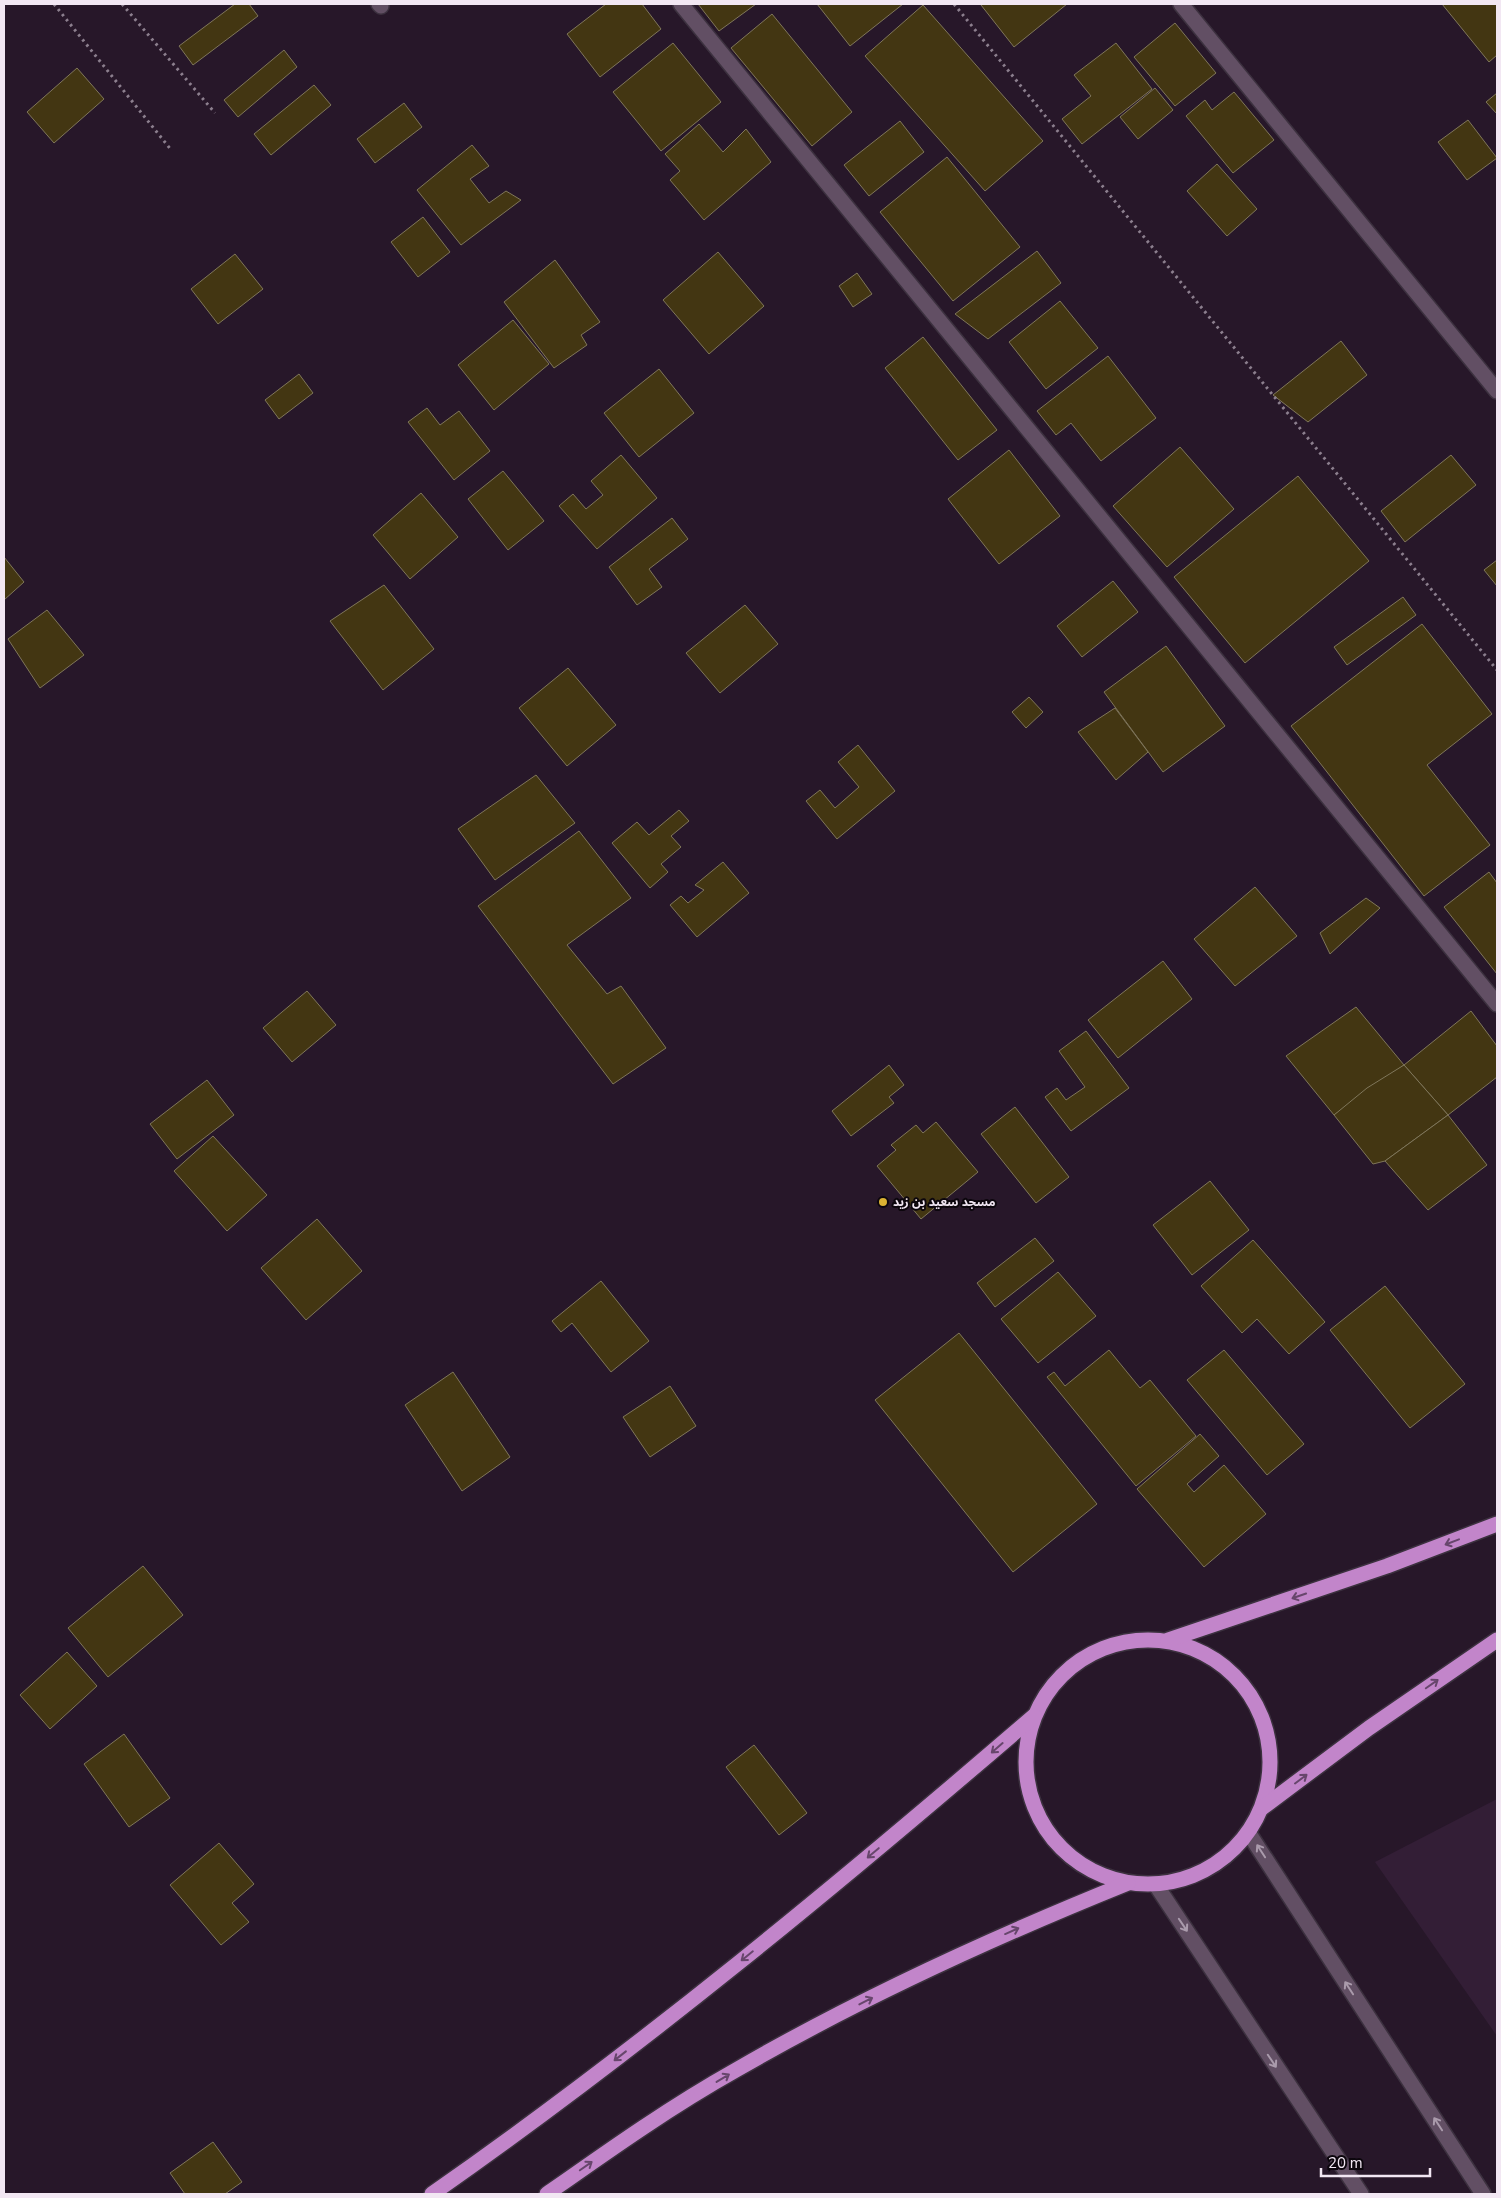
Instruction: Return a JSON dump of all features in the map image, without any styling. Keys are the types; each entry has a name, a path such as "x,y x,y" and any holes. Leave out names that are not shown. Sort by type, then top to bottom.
{"highway":[{"path":"1168,1640 1194,1648 1218,1661 1239,1679 1255,1702 1266,1727 1271,1754 1270,1782 1262,1808 1248,1832 1230,1853 1208,1869 1183,1880 1156,1885 1128,1883 1101,1876 1077,1863 1057,1845 1041,1822 1030,1797 1025,1770 1026,1743 1034,1716 1047,1692 1066,1671 1088,1655 1113,1644 1131,1641 1168,1640 1387,1566 1497,1524"},
{"path":"1262,1808 1369,1728 1497,1640"},
{"path":"432,2194 529,2125 721,1977 826,1892 1034,1716"},
{"path":"547,2194 670,2110 801,2033 962,1953 1128,1883"}],"street":[{"path":"681,4 1497,1004"},
{"path":"1181,4 1497,391"},
{"path":"1248,1832 1483,2194"},
{"path":"1156,1885 1361,2194"}],"path":[{"path":"54,4 172,151"},
{"path":"122,4 216,113"},
{"path":"954,4 1497,670"}],"shaded area":[{"path":"1497,1799 1497,2036 1375,1862"}],"building":[{"path":"235,4 249,4 258,16 193,65 179,46"},
{"path":"606,4 642,4 661,29 600,77 567,34"},
{"path":"698,4 756,4 719,31"},
{"path":"817,4 903,4 850,46"},
{"path":"1067,4 1014,47 981,5"},
{"path":"1442,4 1497,4 1497,55 1489,62"},
{"path":"923,5 1043,141 985,191 865,56"},
{"path":"772,14 852,112 812,146 731,48"},
{"path":"1175,23 1216,73 1175,106 1134,57"},
{"path":"673,43 721,102 661,151 613,92"},
{"path":"1116,43 1152,89 1082,144 1062,119 1091,96 1074,75"},
{"path":"284,50 297,67 238,117 224,100"},
{"path":"77,68 104,99 54,143 27,112"},
{"path":"314,85 331,105 271,155 254,134"},
{"path":"1155,88 1173,110 1138,139 1120,117"},
{"path":"1234,92 1274,140 1233,173 1186,116 1205,100 1212,110"},
{"path":"1497,93 1497,114 1486,102"},
{"path":"404,103 422,127 375,163 357,139"},
{"path":"1468,120 1497,158 1467,180 1438,142"},
{"path":"900,121 924,152 869,196 844,165"},
{"path":"699,124 723,152 746,129 771,162 704,220 670,180 680,171 665,154"},
{"path":"472,145 489,166 470,179 489,203 506,191 521,200 461,245 417,190"},
{"path":"947,157 1020,247 953,301 880,212"},
{"path":"1217,164 1257,209 1227,236 1187,191"},
{"path":"423,217 450,252 418,277 391,242"},
{"path":"1037,251 1061,283 988,339 955,314"},
{"path":"718,252 764,306 709,354 663,300"},
{"path":"235,254 263,289 218,324 191,289"},
{"path":"555,260 600,322 581,335 587,345 554,368 504,302"},
{"path":"857,273 872,294 853,307 839,286"},
{"path":"1060,301 1098,348 1046,389 1009,342"},
{"path":"513,320 549,364 494,410 458,365"},
{"path":"923,337 997,430 958,460 885,368"},
{"path":"1341,341 1367,375 1308,422 1273,395"},
{"path":"1108,356 1156,418 1101,461 1071,423 1056,435 1037,411"},
{"path":"659,369 694,413 639,457 604,413"},
{"path":"299,374 313,393 279,419 265,400"},
{"path":"427,408 440,425 459,411 490,451 454,480 408,422"},
{"path":"1180,447 1234,509 1167,567 1113,506"},
{"path":"1009,450 1060,516 999,564 948,499"},
{"path":"621,455 657,498 597,549 559,506 573,494 586,509 603,495 591,481"},
{"path":"1451,455 1476,485 1405,542 1381,511"},
{"path":"503,471 544,521 508,550 468,499"},
{"path":"1298,476 1369,561 1245,663 1174,577"},
{"path":"421,493 458,537 410,579 373,535"},
{"path":"672,518 688,539 649,569 662,587 637,605 609,567"},
{"path":"4,557 24,582 4,600"},
{"path":"1497,560 1497,586 1484,570"},
{"path":"1113,581 1138,612 1082,657 1057,626"},
{"path":"384,585 434,649 383,690 330,621"},
{"path":"1403,597 1416,615 1347,665 1334,647"},
{"path":"745,605 778,644 720,693 686,653"},
{"path":"47,610 84,655 40,688 8,639"},
{"path":"1422,624 1492,714 1427,765 1490,845 1424,896 1291,726"},
{"path":"1166,646 1225,726 1163,772 1104,692"},
{"path":"568,668 616,725 567,766 519,708"},
{"path":"1029,697 1043,712 1026,728 1012,712"},
{"path":"1115,708 1148,752 1116,780 1078,732"},
{"path":"858,745 895,791 837,839 806,801 820,790 835,808 859,787 838,762"},
{"path":"536,775 575,823 495,880 458,829"},
{"path":"679,810 689,821 671,836 681,847 661,864 668,872 650,888 612,843 637,822 649,835"},
{"path":"579,831 631,898 567,945 607,994 621,986 666,1048 613,1084 478,906"},
{"path":"723,862 749,893 697,937 670,905 681,896 688,903 704,890 695,885"},
{"path":"1489,872 1497,883 1497,974 1444,907"},
{"path":"1255,887 1297,936 1235,986 1194,939"},
{"path":"1366,898 1380,908 1330,954 1320,933"},
{"path":"1163,961 1192,999 1118,1058 1088,1020"},
{"path":"307,991 336,1025 292,1062 263,1028"},
{"path":"1356,1007 1404,1065 1334,1115 1286,1056"},
{"path":"1471,1011 1497,1046 1497,1077 1448,1115 1404,1065"},
{"path":"1086,1031 1129,1088 1071,1131 1045,1097 1057,1088 1066,1100 1085,1087 1059,1051"},
{"path":"889,1065 904,1085 889,1097 894,1103 851,1136 832,1111"},
{"path":"1404,1065 1448,1115 1385,1161 1373,1164 1334,1115 1367,1088"},
{"path":"207,1080 234,1115 177,1159 150,1124"},
{"path":"1015,1107 1069,1177 1036,1203 981,1134"},
{"path":"1448,1115 1487,1165 1428,1210 1385,1161"},
{"path":"936,1122 978,1172 921,1219 877,1166 896,1150 891,1145 916,1125 923,1133"},
{"path":"213,1136 267,1195 227,1231 174,1171"},
{"path":"1210,1181 1249,1230 1192,1275 1153,1225"},
{"path":"317,1219 362,1271 306,1320 261,1268"},
{"path":"1035,1238 1054,1261 995,1307 977,1283"},
{"path":"1253,1240 1325,1322 1289,1354 1257,1319 1242,1333 1201,1286"},
{"path":"1058,1272 1096,1316 1038,1363 1001,1319"},
{"path":"601,1281 649,1341 611,1372 572,1323 561,1332 552,1321"},
{"path":"1385,1286 1465,1384 1410,1428 1330,1330"},
{"path":"959,1333 1097,1504 1013,1572 875,1400"},
{"path":"1109,1350 1140,1388 1150,1380 1196,1436 1136,1486 1047,1377 1054,1372 1065,1386"},
{"path":"1224,1350 1304,1444 1267,1475 1187,1380"},
{"path":"453,1372 510,1457 462,1491 405,1405"},
{"path":"670,1386 696,1426 650,1457 623,1417"},
{"path":"1200,1434 1219,1456 1187,1484 1194,1492 1224,1465 1266,1514 1204,1567 1137,1489"},
{"path":"143,1566 183,1615 108,1677 68,1628"},
{"path":"67,1652 97,1686 50,1729 20,1695"},
{"path":"124,1734 170,1798 129,1827 84,1764"},
{"path":"754,1745 807,1813 779,1835 726,1767"},
{"path":"219,1843 254,1884 232,1903 249,1922 221,1945 170,1885"},
{"path":"213,2142 242,2182 225,2194 185,2194 170,2173"}],"place":[{"name":"مسجد سعيد بن زيد","path":"883,1202"}]}
